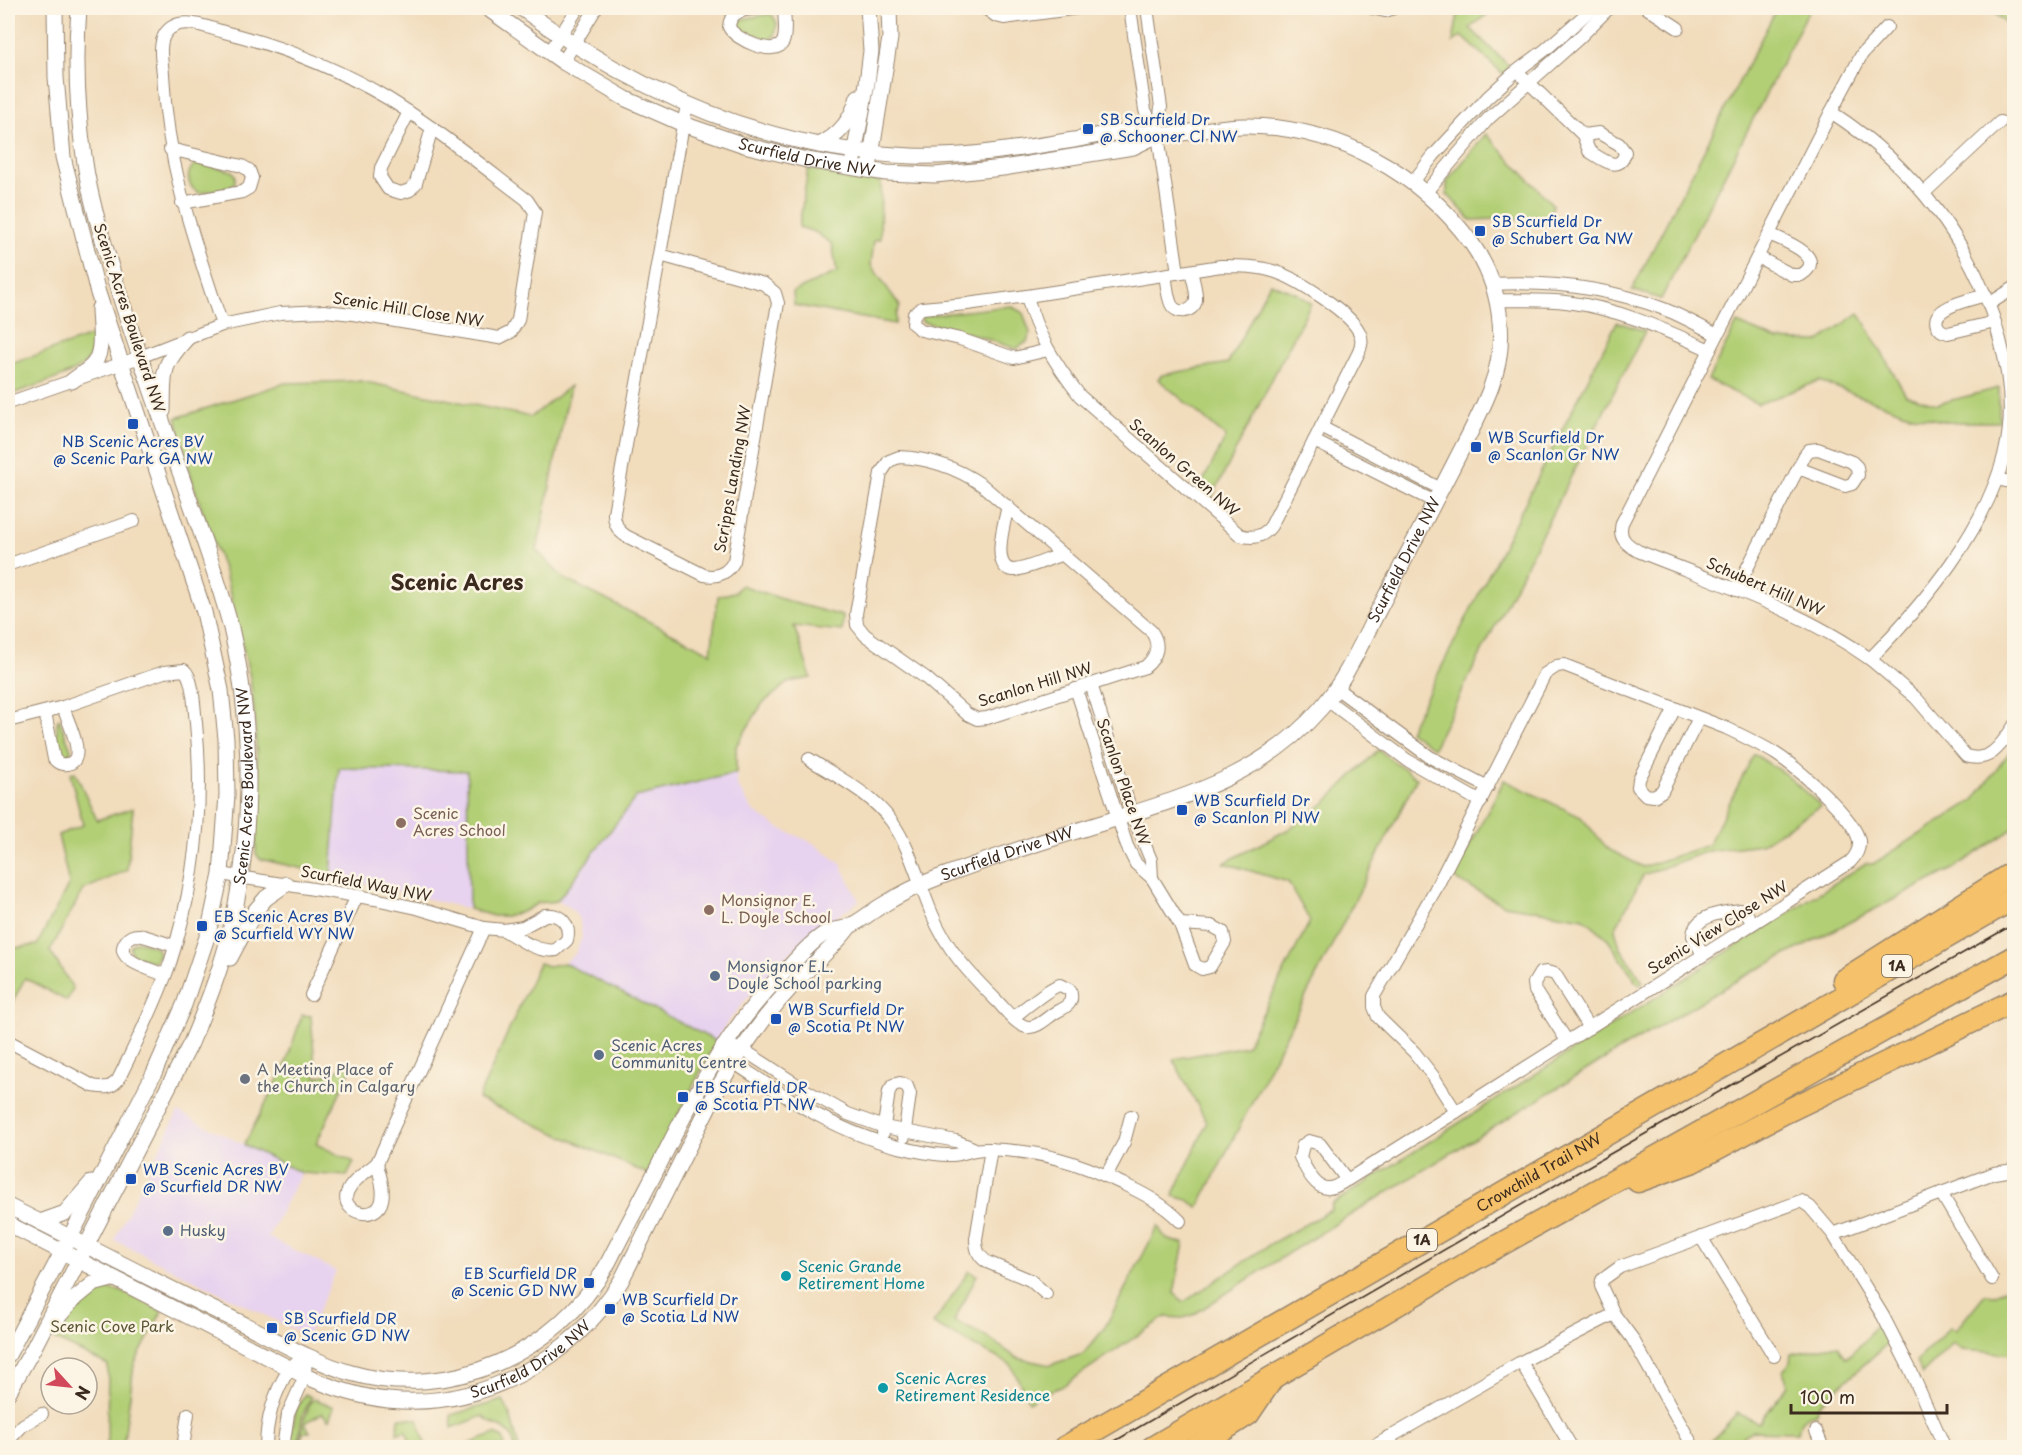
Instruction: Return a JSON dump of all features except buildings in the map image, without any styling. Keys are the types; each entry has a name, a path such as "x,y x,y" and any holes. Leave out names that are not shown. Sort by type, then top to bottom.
{"highway":[{"path":"1780,1034 1799,1006 1842,982 2014,873"},
{"name":"Crowchild Trail NW","path":"1064,1448 2014,898"},
{"path":"1152,1448 1580,1201 2014,957"},
{"path":"1580,1201 1691,1162 1783,1113 2014,1001"},
{"path":"1195,1448 1248,1414 1274,1376"}],"street":[{"name":"Scenic Acres Boulevard NW","path":"8,1355 154,1073 184,1005 208,934 221,874 226,823 227,767 224,715 216,662 196,586 98,293 63,157 56,77 55,8"},
{"name":"Scenic Acres Boulevard NW","path":"8,1393 87,1246 191,1043 218,974 233,919 246,830 247,736 231,628 216,576 140,357 96,215 85,165 78,102 79,8"},
{"name":"Scurfield Drive NW","path":"487,8 549,53 626,99 683,124 755,147 807,160 868,170 935,175 985,170 1133,147 1158,135"},
{"name":"Scurfield Drive NW","path":"8,1206 306,1355 352,1373 406,1382 456,1377 488,1368 522,1352 542,1339 574,1311 600,1278 722,1046 755,1001 825,933 849,927 879,907 921,885 994,858 1200,791 1245,771 1291,739 1332,694 1349,668 1438,495 1493,381 1500,348 1501,324 1492,284 1474,247 1448,215 1412,183 1386,165 1335,141 1305,133 1255,126 1232,126 1158,135 1128,132 1008,150 943,156 854,151 752,129 687,105 635,81 574,45 521,8"},
{"path":"549,53 578,8"},
{"path":"563,62 596,8"},
{"path":"759,8 736,13 730,19 729,27 735,36 771,49 778,47 783,41 784,8"},
{"path":"851,168 871,51 868,8"},
{"path":"868,170 890,38 889,8"},
{"path":"985,8 996,16 1011,18 1079,8"},
{"path":"1130,8 1145,110 1158,135 1185,272 1196,300 1192,307 1185,311 1177,310 1171,305 1165,275"},
{"path":"1147,8 1161,107 1158,135"},
{"path":"1372,8 1384,11 1394,8"},
{"path":"1425,193 1477,131 1574,34 1593,8"},
{"path":"1412,183 1465,119 1516,71 1574,34 1609,8"},
{"path":"1647,8 1678,28"},
{"name":"Scenic Hill Close NW","path":"8,403 122,364 222,326 280,313 324,311 353,314 493,339 499,338 511,332 518,320 535,212 527,200 432,128 370,88 305,57 249,38 185,23 170,28 162,44 164,103 170,149 182,203 222,326"},
{"name":"Schubert Hill NW","path":"1887,27 1862,54 1831,112 1622,523 1621,534 1624,542 1638,551 1799,615 1848,643 1870,658 1916,698 1966,756 1978,758 1989,756 2014,726"},
{"path":"819,145 840,132 848,120 856,104 871,51"},
{"path":"1516,71 1583,135"},
{"name":"Scripps Landing NW","path":"660,255 764,284 775,293 778,303 734,561 727,570 713,577 704,575 626,536 619,531 614,519 660,255 683,124 687,105"},
{"path":"409,112 381,168 382,182 388,189 401,193 414,187 432,128"},
{"path":"1831,112 1888,155 1924,193 1962,247 1995,322 2009,380 2010,406 2005,451 1997,478 1976,521 1942,576 1901,627 1870,658"},
{"path":"1465,119 1477,131"},
{"path":"1924,193 2000,122"},
{"path":"170,149 242,166 249,170 252,178 249,188 242,192 182,203"},
{"path":"1758,257 1792,275 1801,275 1808,269 1809,261 1806,253 1769,234"},
{"name":"Scanlon Green NW","path":"1027,296 1031,312 1047,350 1061,372 1086,402 1244,537 1261,536 1268,530 1359,352 1362,339 1358,329 1313,290 1276,272 1237,266 1027,296 922,308 914,314 913,324 921,330 960,339 1014,358 1047,350"},
{"path":"1492,284 1547,284 1615,293 1665,309 1717,335"},
{"path":"1995,322 1948,333 1941,331 1937,325 1937,316 1942,310 1987,300 2014,288"},
{"path":"72,381 95,363 99,352 98,293"},
{"path":"1612,310 1615,293"},
{"path":"1497,300 1535,299 1612,310 1656,326 1710,350"},
{"path":"163,423 164,373 170,356 187,338"},
{"path":"1321,427 1438,495"},
{"path":"1314,441 1438,495"},
{"name":"Scanlon Hill NW","path":"899,457 936,462 976,481 1063,554 1151,631 1157,644 1155,656 1145,667 987,718 977,719 967,714 917,671 865,635 857,625 856,614 880,472 889,461 899,457"},
{"path":"1736,590 1798,468"},
{"path":"1997,478 2014,483"},
{"path":"1008,506 999,556 1005,567 1014,570 1063,554"},
{"path":"8,563 134,521"},
{"name":"Scenic View Close NW","path":"1557,666 1571,667 1751,740 1795,768 1836,806 1855,831 1859,840 1858,851 1850,862 1456,1112 1433,1076 1414,1052 1378,1017 1373,1000 1422,914 1488,787 1545,674 1557,666"},
{"path":"8,721 63,707 164,672 179,669 188,674 197,742 198,808 190,879 175,946 140,1036 118,1080 113,1086 107,1088 93,1086 8,1041"},
{"name":"Scanlon Place NW","path":"1091,684 1125,816 1127,846 1136,864 1152,878 1180,924"},
{"name":"Scanlon Place NW","path":"1076,689 1125,816"},
{"path":"1332,694 1430,757 1488,787"},
{"path":"1332,694 1407,760 1481,802"},
{"path":"45,712 54,759 61,764 69,764 76,759 78,751 63,707"},
{"path":"1675,708 1639,779 1638,787 1646,795 1654,796 1662,791 1699,718"},
{"path":"809,759 859,790 878,806 893,824 904,844 932,916 955,957 1014,1018"},
{"name":"Scurfield Way NW","path":"221,874 417,908 484,928 504,930 523,927 550,914 562,919 568,933 564,944 551,951 526,943 504,930"},
{"path":"218,974 228,963 255,911 266,898 286,884"},
{"path":"311,995 357,896"},
{"path":"1703,955 1693,936 1695,925 1701,920 1740,910 1746,913 1754,923"},
{"name":"Scurfield Drive NW","path":"8,1224 289,1369 328,1386 357,1395 409,1401 456,1397 511,1379 550,1357 571,1341 593,1318 621,1281 733,1062 778,1001 838,942 849,927"},
{"path":"376,1163 484,928"},
{"path":"165,975 128,960 123,953 124,945 129,937 138,935 175,946"},
{"path":"1567,1041 1535,990 1534,983 1540,973 1547,972 1555,975 1589,1028"},
{"path":"722,1046 742,1049 833,1107 884,1127 956,1141 974,1148 1031,1153 1071,1161 1154,1199 1180,1221"},
{"path":"722,1046 733,1062 827,1122 852,1133 902,1148 952,1155 974,1148"},
{"path":"882,1143 889,1091 893,1085 900,1083 907,1086 910,1094 902,1148"},
{"path":"1347,1180 1456,1112"},
{"path":"1106,1176 1124,1142 1131,1116"},
{"path":"991,1149 976,1249 987,1262 1030,1280 1046,1294"},
{"path":"1833,1234 1994,1173 2014,1170"},
{"path":"40,1222 65,1213 102,1174"},
{"path":"1941,1193 1992,1279"},
{"path":"1694,1448 1632,1338 1614,1314 1601,1286 1602,1280 1620,1268 1801,1201 1810,1207 1833,1234 1890,1329 1945,1448"},
{"path":"630,1221 646,1232"},
{"path":"1701,1237 1774,1356"},
{"path":"33,1349 60,1314 84,1291 93,1284 112,1279"},
{"path":"1371,1448 1392,1442 1521,1362 1614,1314"},
{"path":"266,1448 268,1425 273,1406 289,1369 306,1355"},
{"path":"283,1448 288,1414 305,1376 306,1355"},
{"path":"1521,1362 1572,1448"},
{"path":"183,1448 188,1414"},
{"path":"8,1441 23,1425 39,1416"},
{"path":"1816,1431 1823,1448"}],"shaded area":[{"name":"Scenic Acres School","path":"339,768 467,771 469,909 331,875"},
{"name":"Monsignor E. L. Doyle School","path":"736,773 737,785 753,811 779,828 813,843 841,864 859,901 807,938 785,958 751,993 716,1041 564,963 575,954 582,937 580,921 575,913 568,906 557,901 636,797"},
{"path":"178,1112 301,1173 268,1237 336,1271 307,1336 114,1240"}],"green space":[{"path":"1459,8 1495,8 1470,28 1510,67 1503,74 1462,36 1453,42"},
{"path":"1777,8 1810,8 1661,299 1632,290"},
{"path":"1988,8 2014,8 2014,30"},
{"path":"769,14 777,23 775,35 769,40 738,28 740,20"},
{"path":"1486,134 1553,205 1550,217 1471,220 1447,194 1447,181"},
{"path":"196,163 232,171 235,175 235,182 230,187 200,193 192,187 189,179 190,171"},
{"path":"808,169 881,182 880,239 874,240 871,265 900,306 895,324 794,305 793,292 837,272 832,244 815,232 799,227"},
{"path":"1270,283 1296,293 1311,303 1212,497 1200,487 1226,437 1158,379 1162,375 1228,363"},
{"path":"1011,306 1023,313 1030,333 1027,342 1016,349 921,320 923,316"},
{"path":"1859,313 1906,395 1937,404 1999,388 1999,422 1948,422 1909,414 1819,381 1758,404 1708,380 1737,323 1777,340 1818,342"},
{"path":"1617,322 1645,331 1433,748 1409,731"},
{"path":"94,335 92,353 80,367 61,377 8,395 8,365"},
{"path":"361,381 531,417 570,386 537,551 563,578 711,653 718,596 735,592 741,585 794,603 843,616 842,631 794,626 811,678 789,682 762,704 736,746 736,773 636,797 557,901 538,903 522,912 506,916 493,916 469,909 467,771 339,768 331,875 260,859 256,854 257,765 250,677 226,577 193,483 176,418 285,383"},
{"path":"59,719 71,749 71,753 63,757 57,751 57,722"},
{"path":"2014,746 2014,828 1951,870 1741,978 1290,1252 1193,1315 1183,1318 1165,1317 1061,1387 1041,1394 1029,1402 1011,1365 933,1324 969,1271 977,1275 954,1321 987,1337 1017,1358 1050,1365 1083,1354 1104,1329 1158,1226 1168,1239 1184,1243 1174,1293 1184,1302 1272,1243 1331,1210 1332,1204 1866,863 1873,864 1974,800"},
{"path":"1378,750 1417,778 1198,1208 1188,1200 1173,1196 1207,1123 1173,1059 1246,1046 1310,921 1288,882 1224,863 1287,830 1326,802"},
{"path":"1754,754 1785,774 1821,806 1761,844 1708,851 1643,875 1615,929 1620,947 1643,982 1639,985 1606,937 1584,918 1504,905 1453,878 1504,780 1581,817 1608,849 1643,867 1708,845"},
{"path":"75,772 97,820 133,808 127,870 83,890 50,951 73,988 67,1001 25,978 8,1011 8,979 11,972 8,971 8,949 37,945 69,884 58,835 83,825 70,773"},
{"path":"138,941 156,947 159,953 155,961 132,955 130,948"},
{"path":"539,963 548,966 564,963 716,1041 648,1174 478,1099"},
{"path":"302,1015 311,1016 316,1078 353,1064 316,1144 354,1162 347,1176 301,1173 244,1145 285,1066"},
{"name":"Scenic Cove Park","path":"101,1288 120,1291 162,1311 134,1365 123,1447 105,1447 107,1442 108,1365 99,1361 99,1356 89,1356 54,1339 80,1304"},
{"path":"2005,1289 2014,1289 2014,1354 1962,1350 1953,1343 1922,1374 1916,1362 1950,1327 1955,1331 1985,1294 1994,1295"},
{"path":"1878,1323 1889,1342 1819,1405 1815,1414 1803,1419 1798,1432 1751,1431 1733,1447 1706,1447 1737,1413 1759,1423 1788,1385 1783,1371 1790,1363 1791,1354 1838,1345 1846,1358 1865,1340"},
{"path":"305,1394 311,1397 302,1417 297,1447 289,1448 296,1410"},
{"path":"315,1399 334,1407 329,1420 322,1413 305,1423 310,1432 303,1432 301,1447 299,1447 304,1419 311,1401"},
{"path":"503,1400 519,1447 514,1447 511,1435 507,1431 492,1424 483,1416 452,1428 451,1415"},
{"path":"399,1418 418,1419 426,1447 412,1447 406,1431 397,1433"},
{"path":"495,1434 503,1438 505,1447 465,1447 466,1445"}],"tram line":[{"path":"1103,1448 1566,1179 2014,924"}],"place":[{"name":"SB Scurfield Dr @ Schooner Cl NW","path":"1088,129"},
{"name":"SB Scurfield Dr @ Schubert Ga NW","path":"1480,231"},
{"name":"NB Scenic Acres BV @ Scenic Park GA NW","path":"133,424"},
{"name":"WB Scurfield Dr @ Scanlon Gr NW","path":"1476,447"},
{"name":"WB Scurfield Dr @ Scanlon Pl NW","path":"1182,810"},
{"name":"Scenic Acres School","path":"401,823"},
{"name":"Monsignor E. L. Doyle School","path":"709,910"},
{"name":"EB Scenic Acres BV @ Scurfield WY NW","path":"202,926"},
{"name":"Monsignor E.L. Doyle School parking","path":"715,976"},
{"name":"WB Scurfield Dr @ Scotia Pt NW","path":"776,1019"},
{"name":"Scenic Acres Community Centre","path":"599,1055"},
{"name":"A Meeting Place of the Church in Calgary","path":"245,1079"},
{"name":"EB Scurfield DR @ Scotia PT NW","path":"683,1097"},
{"name":"WB Scenic Acres BV @ Scurfield DR NW","path":"131,1179"},
{"name":"Husky","path":"168,1231"},
{"name":"Scenic Grande Retirement Home","path":"786,1276"},
{"name":"EB Scurfield DR @ Scenic GD NW","path":"589,1283"},
{"name":"WB Scurfield Dr @ Scotia Ld NW","path":"610,1309"},
{"name":"SB Scurfield DR @ Scenic GD NW","path":"272,1328"},
{"name":"Scenic Acres Retirement Residence","path":"883,1388"}],"district":[{"name":"Scenic Acres","path":"457,583"}]}
